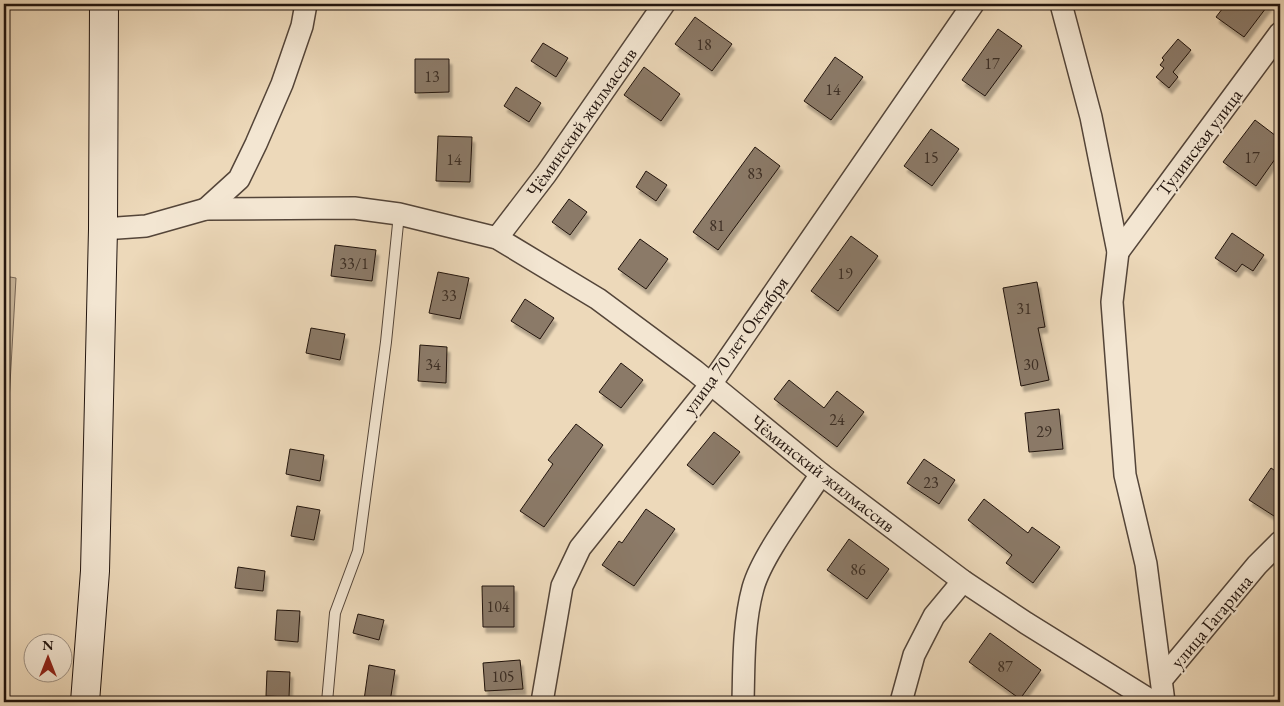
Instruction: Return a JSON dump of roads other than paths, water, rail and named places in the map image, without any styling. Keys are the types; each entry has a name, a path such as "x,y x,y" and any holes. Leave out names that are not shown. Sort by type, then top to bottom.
{"main road":[{"path":"85,702 95,571 103,229 104,4"}],"street":[{"name":"Чёминский жилмассив","path":"206,209 239,179 282,84 302,26 306,4"},
{"name":"Чёминский жилмассив","path":"497,238 546,174 664,4"},
{"name":"улица 70 лет Октября","path":"542,702 562,586 580,548 711,384 973,4"},
{"path":"1061,4 1091,117 1118,252 1112,302 1125,474 1146,564 1164,702"},
{"name":"Тулинская улица","path":"1118,252 1280,34"},
{"name":"Чёминский жилмассив","path":"103,229 146,226 206,209 354,208 399,214 497,238 598,298 711,384 821,474 963,581 1026,623 1153,702"},
{"path":"743,702 745,637 753,587 772,549 821,474"},
{"name":"улица Гагарина","path":"1162,679 1257,565 1280,542"},
{"path":"901,702 914,655 934,616 963,581"}],"lane":[{"path":"327,702 335,613 358,551 386,342 399,214"}]}
